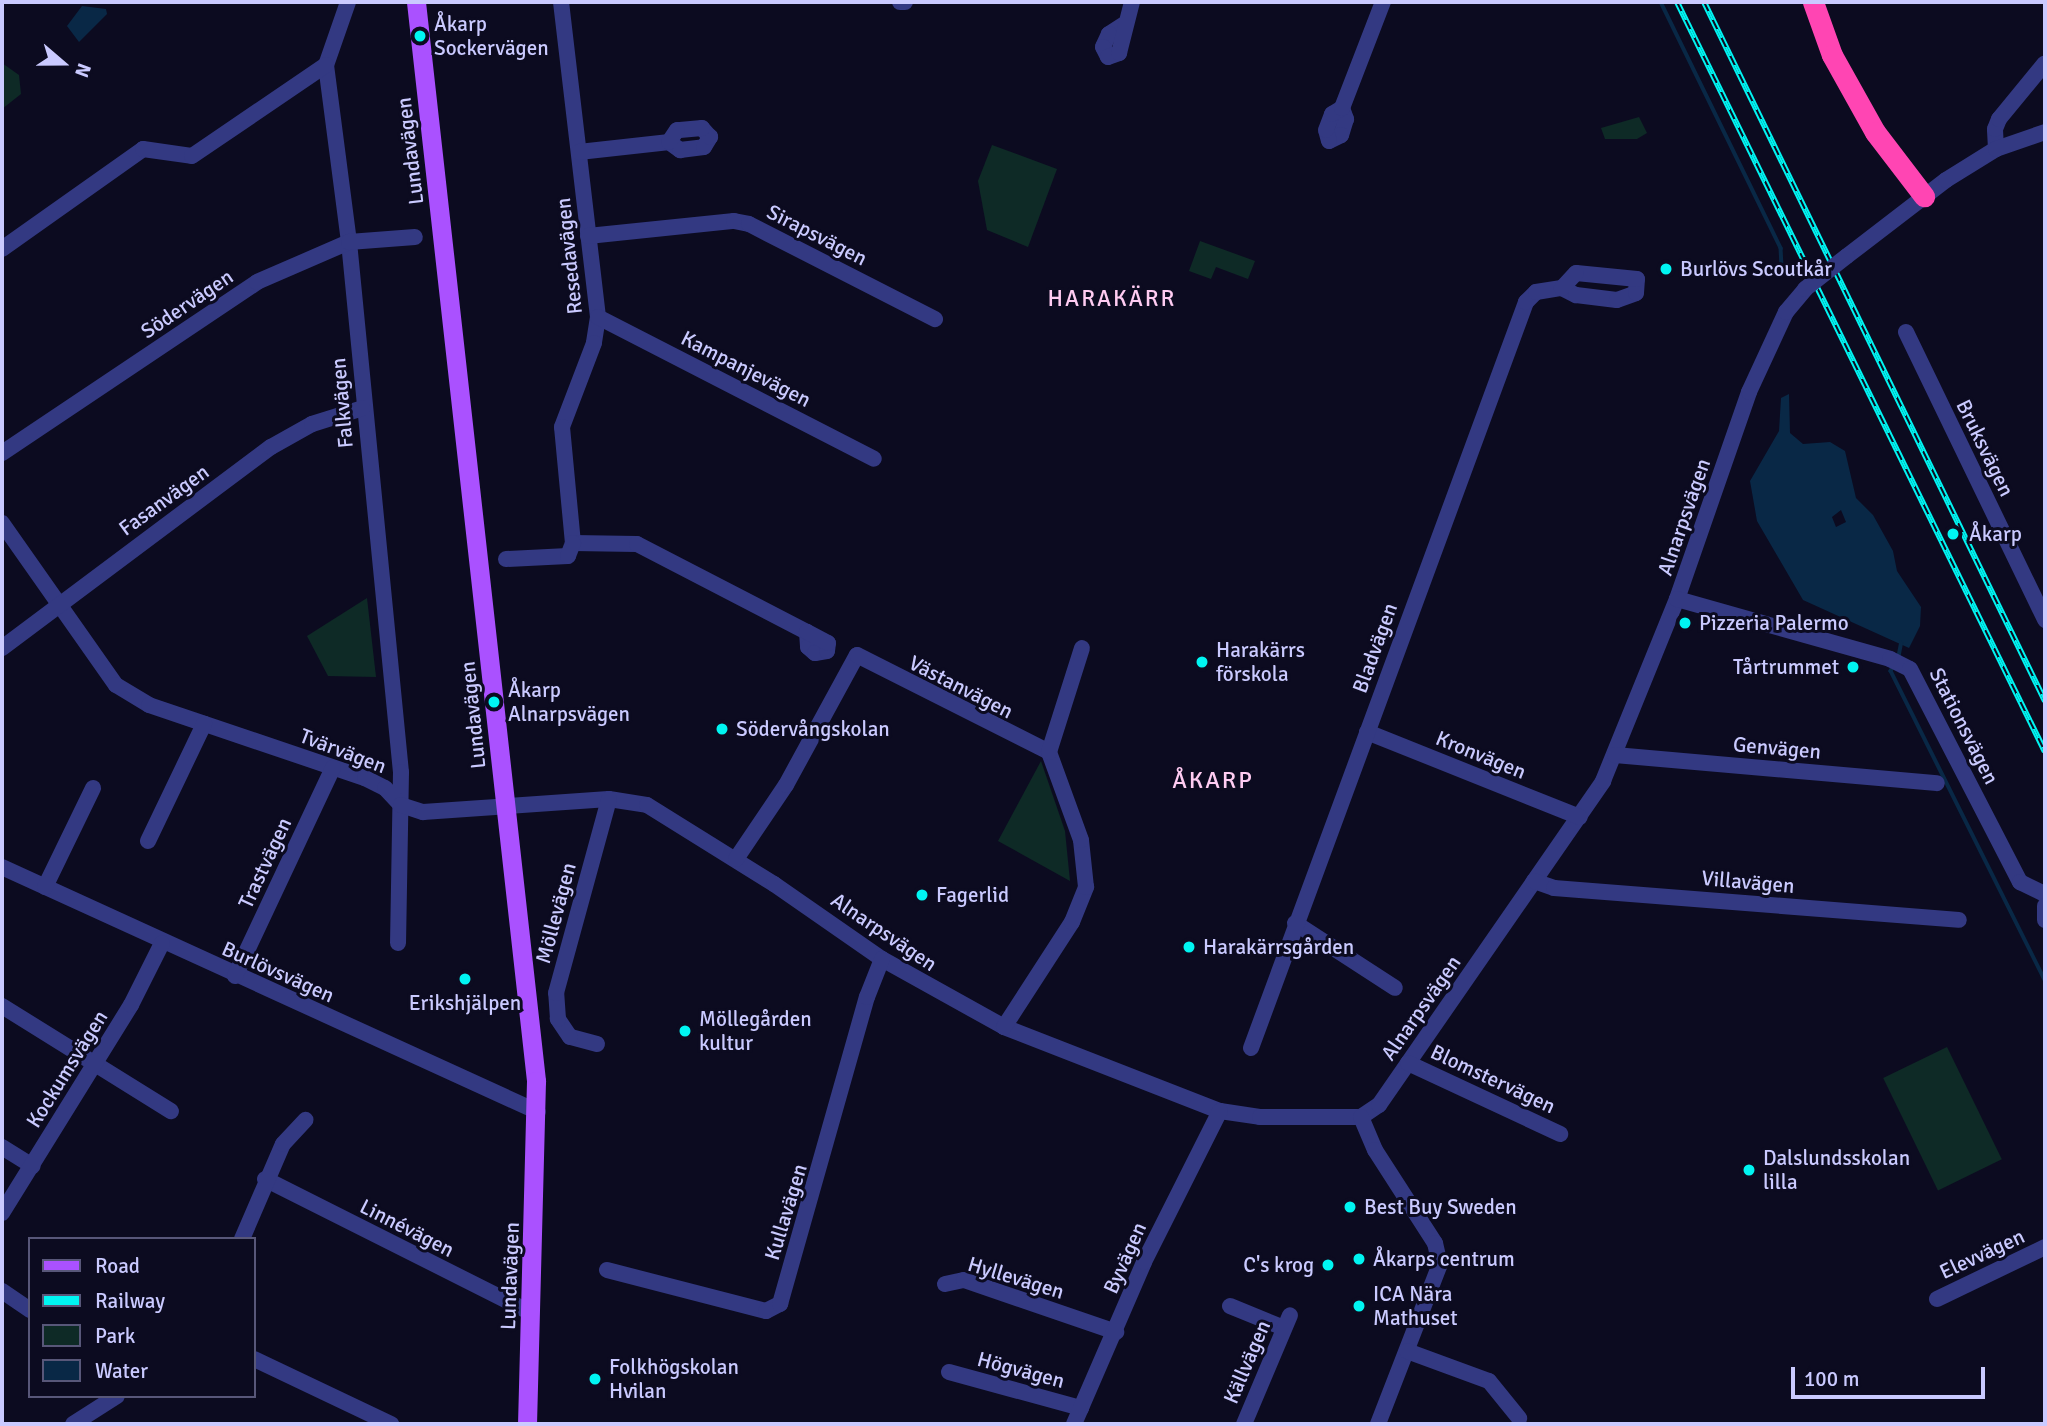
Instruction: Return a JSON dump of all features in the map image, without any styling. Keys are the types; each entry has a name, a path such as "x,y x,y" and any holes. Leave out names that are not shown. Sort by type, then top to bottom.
{"highway":[{"path":"1813,2 1832,55 1875,132 1924,196"}],"main road":[{"name":"Lundavägen","path":"416,2 538,1112 527,1424"}],"street":[{"name":"Falkvägen","path":"348,2 326,65 349,242 401,805 398,943"},
{"name":"Resedavägen","path":"561,2 598,317 594,343 562,427 573,543"},
{"path":"1123,25 1132,2"},
{"path":"1342,108 1382,2"},
{"path":"1996,149 1995,129 1999,119 2045,63"},
{"path":"2,249 143,149 192,156 326,65"},
{"name":"Alnarpsvägen","path":"505,805 609,799 647,805 736,859 882,959 1003,1027 1220,1111 1260,1117 1361,1117 1379,1105 1580,817 1615,755 1677,598 1748,392 1786,312 1805,289 1924,196 1996,149 2045,132"},
{"path":"579,152 669,142"},
{"name":"Sirapsvägen","path":"588,236 734,221 750,224 935,319"},
{"name":"Södervägen","path":"2,453 257,282 349,242 415,237"},
{"name":"Bladvägen","path":"1251,1048 1526,302 1536,292 1562,288"},
{"name":"Kampanjevägen","path":"598,317 874,459"},
{"name":"Bruksvägen","path":"1906,332 2045,620"},
{"name":"Fasanvägen","path":"2,648 292,433 363,408"},
{"name":"Tvärvägen","path":"2,523 116,685 149,705 385,788 401,805 423,812 505,805"},
{"path":"506,559 568,556 573,543 637,544 807,632"},
{"name":"Stationsvägen","path":"1677,598 1890,659 1910,669 2020,882 2045,894"},
{"path":"1003,1027 1072,922 1086,887 1081,840 1049,752 1082,648"},
{"name":"Västanvägen","path":"736,859 813,738 856,655 1049,752"},
{"path":"148,841 204,724"},
{"name":"Kronvägen","path":"1367,732 1580,817"},
{"name":"Genvägen","path":"1615,755 1937,783"},
{"name":"Trastvägen","path":"235,976 333,768"},
{"path":"45,887 93,788"},
{"name":"Möllevägen","path":"597,1044 570,1037 558,1019 556,993 609,799"},
{"name":"Burlövsvägen","path":"2,867 162,943 538,1112"},
{"name":"Villavägen","path":"1534,881 1554,888 1959,920"},
{"path":"2045,906 2045,920"},
{"path":"1295,923 1395,988"},
{"name":"Kockumsvägen","path":"2,1213 95,1065 162,943"},
{"name":"Kullavägen","path":"607,1270 766,1311 780,1304 867,997 882,959"},
{"path":"2,1006 172,1111"},
{"name":"Blomstervägen","path":"1408,1063 1560,1134"},
{"name":"Byvägen","path":"1074,1424 1144,1262 1220,1111"},
{"path":"1361,1117 1375,1150 1434,1243 1440,1264 1378,1424"},
{"path":"243,1237 265,1179 284,1144 305,1120"},
{"path":"2,1147 32,1166"},
{"name":"Linnévägen","path":"265,1179 531,1313"},
{"name":"Elevvägen","path":"1937,1299 2045,1247"},
{"name":"Hyllevägen","path":"945,1284 964,1280 1116,1332"},
{"path":"2,1291 28,1309"},
{"name":"Källvägen","path":"1230,1306 1287,1322 1244,1424"},
{"path":"1408,1351 1489,1381 1519,1418"},
{"path":"256,1360 390,1424"},
{"name":"Högvägen","path":"949,1372 1081,1408"},
{"path":"73,1424 114,1398"},
{"path":"95,1424 121,1398"}],"green space":[{"path":"2,63 19,75 21,94 2,109"},
{"path":"1639,117 1647,133 1637,139 1605,139 1601,128"},
{"path":"992,145 1057,169 1028,247 987,230 978,181"},
{"path":"1200,241 1255,261 1248,279 1216,267 1211,279 1189,271"},
{"path":"367,598 376,677 328,676 307,636"},
{"path":"1041,761 1065,831 1070,881 998,841"},
{"path":"1947,1047 2002,1159 1938,1190 1883,1078"}],"water":[{"path":"82,6 106,9 107,14 79,42 67,26"},
{"path":"1789,394 1790,433 1803,444 1830,442 1845,451 1856,498 1873,515 1893,551 1897,571 1921,607 1920,626 1909,648 1803,600 1757,521 1750,481 1779,431 1781,398","holes":["1841,510 1846,522 1836,527 1832,517"]}],"waterway":[{"path":"1661,2 1781,248 1782,270"},
{"path":"1898,659 1901,643"},
{"path":"1894,666 1891,671 2045,980"}],"railway":[{"path":"1677,2 2045,752"},
{"path":"1704,2 2045,701"}],"place":[{"name":"Åkarp Sockervägen","path":"420,36"},
{"name":"Burlövs Scoutkår","path":"1666,269"},
{"name":"Åkarp","path":"1953,534"},
{"name":"Pizzeria Palermo","path":"1685,623"},
{"name":"Harakärrs förskola","path":"1202,662"},
{"name":"Tårtrummet","path":"1853,667"},
{"name":"Åkarp Alnarpsvägen","path":"494,702"},
{"name":"Södervångskolan","path":"722,729"},
{"name":"Fagerlid","path":"922,895"},
{"name":"Harakärrsgården","path":"1189,947"},
{"name":"Erikshjälpen","path":"465,979"},
{"name":"Möllegården kultur","path":"685,1031"},
{"name":"Dalslundsskolan lilla","path":"1749,1170"},
{"name":"Best Buy Sweden","path":"1350,1207"},
{"name":"Åkarps centrum","path":"1359,1259"},
{"name":"C's krog","path":"1328,1265"},
{"name":"ICA Nära Mathuset","path":"1359,1306"},
{"name":"Folkhögskolan Hvilan","path":"595,1379"}],"district":[{"name":"HARAKÄRR","path":"1112,299"},
{"name":"ÅKARP","path":"1213,781"}]}
